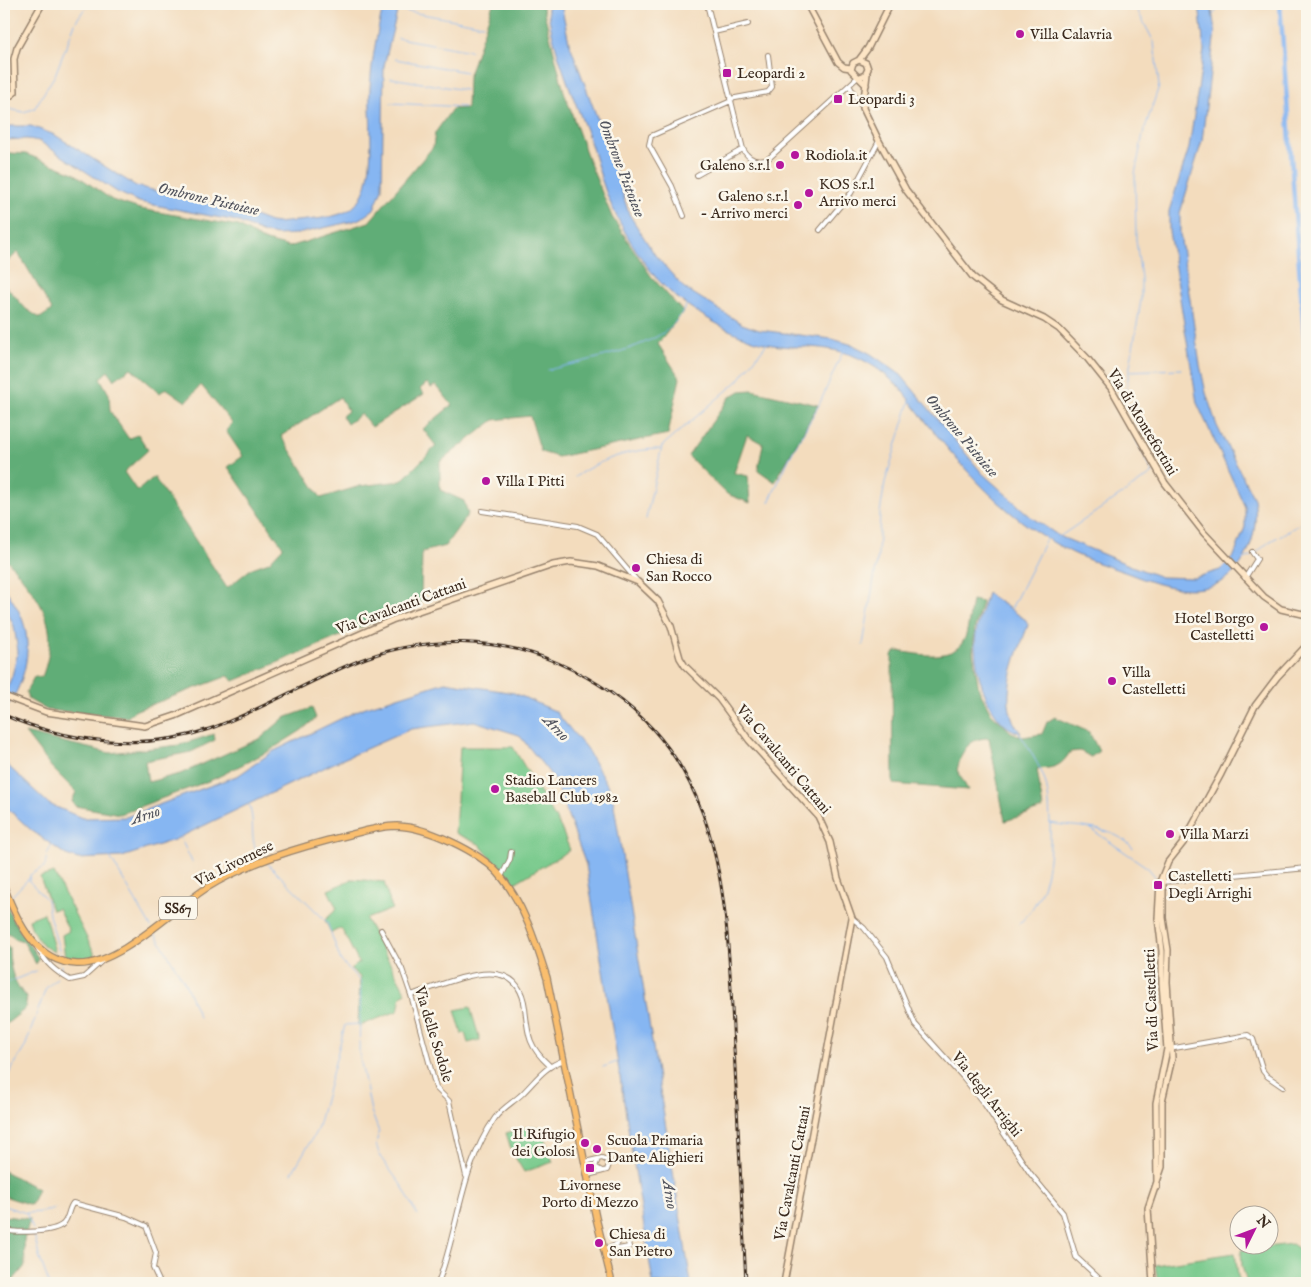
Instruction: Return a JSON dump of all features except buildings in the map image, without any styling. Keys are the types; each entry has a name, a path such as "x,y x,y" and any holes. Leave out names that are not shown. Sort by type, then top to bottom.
{"main road":[{"name":"Via Livornese","path":"4,887 21,926 36,946 54,959 66,963 89,963 103,960 116,954 217,882 292,850 392,826 412,828 473,854 493,868 501,877 517,902 538,949 547,978 612,1283"}],"street":[{"path":"4,100 15,92 14,59 17,48 42,4"},
{"path":"708,4 742,149 749,158 755,160 768,159 857,76 866,74"},
{"path":"807,4 840,64 851,68 867,86"},
{"path":"851,68 854,62 859,60 868,48 890,4"},
{"path":"714,32 748,24"},
{"name":"Via di Montefortini","path":"868,48 866,63 868,69 866,74 867,86 863,108 906,190 923,214 981,285 1002,300 1044,319 1059,329 1087,358 1111,388 1131,419 1165,483 1243,576 1264,597 1281,609 1307,615"},
{"path":"684,216 672,186 649,145 651,136 730,100 768,92 772,87 768,55"},
{"path":"859,60 866,63"},
{"path":"849,85 860,104"},
{"path":"820,230 848,196 879,141"},
{"path":"696,175 742,149"},
{"path":"482,511 578,526 597,534 638,582"},
{"path":"1243,576 1257,559 1252,552"},
{"name":"Via Cavalcanti Cattani","path":"5,696 46,712 144,726 155,724 392,620 553,564 571,562 598,566 638,582 658,601 665,612 684,666 719,699 749,740 818,816 827,835 838,878 852,918 849,943 784,1283"},
{"name":"Via di Castelletti","path":"1153,1283 1148,1208 1157,1187 1162,1167 1162,1101 1171,1068 1162,982 1162,951 1158,918 1161,882 1164,871 1194,823 1255,706 1277,677 1307,645"},
{"path":"501,877 510,859 511,852"},
{"path":"493,868 505,866"},
{"path":"1161,882 1307,868"},
{"name":"Via degli Arrighi","path":"852,918 864,928 887,957 915,1024 963,1077 985,1106 1030,1173 1063,1213 1076,1257 1104,1283"},
{"name":"Via delle Sodole","path":"381,930 402,969 411,995 436,1088 449,1102 466,1176"},
{"path":"36,946 44,961 55,971 70,980 84,977 103,960"},
{"path":"411,995 481,973 494,972 503,974 519,987 524,996 531,1045 549,1065"},
{"path":"1170,1049 1248,1036 1253,1039 1267,1076 1283,1087"},
{"path":"438,1283 445,1266 466,1176 495,1118 505,1106 521,1095 549,1065 565,1060"},
{"path":"600,1158 595,1161 595,1167 598,1170 604,1171"},
{"path":"585,1162 600,1158 605,1158 610,1162 609,1167 604,1171 588,1175"},
{"path":"4,1230 32,1231 54,1228 64,1223 73,1203 126,1217 146,1226 156,1253 153,1268 160,1283"},
{"path":"604,1249 614,1247"}],"green space":[{"path":"493,4 542,4 564,92 612,217 651,276 683,312 658,344 680,378 668,434 558,457 541,452 530,416 494,420 440,462 440,490 464,501 468,514 445,546 422,552 421,602 234,681 228,676 134,711 128,717 47,710 28,699 26,692 34,677 42,677 48,657 50,640 44,611 37,598 4,556 4,284 26,309 40,318 52,310 18,252 4,265 4,158 10,153 26,154 74,173 112,200 140,209 239,226 263,240 289,247 369,222 433,147 435,133 452,109 467,108 468,78","holes":["131,368 160,393 166,388 186,402 201,385 232,423 226,431 243,456 228,467 283,547 269,562 252,568 227,588 154,477 137,491 124,472 148,450 138,434 129,439 110,411 109,394 100,378 108,371 114,380","427,383 431,388 436,385 452,405 423,429 436,446 401,481 360,486 321,498 281,436 340,397 348,411 342,416 347,424 361,414 372,427 424,394 420,389"]},
{"path":"752,390 818,405 775,482 758,470 763,444 747,435 734,473 748,476 750,503 727,494 688,456 730,397 740,391"},
{"path":"972,600 982,602 975,627 973,652 979,690 991,713 1011,732 1023,737 1042,734 1047,722 1055,717 1089,732 1099,751 1091,757 1080,751 1070,752 1060,764 1037,769 1043,809 1005,821 989,738 975,740 967,747 961,757 957,770 968,790 893,784 892,655 897,651 936,655 946,654 954,650 961,644 966,635"},
{"path":"312,708 316,718 302,730 269,751 214,779 120,814 75,806 72,801 76,792 52,768 25,733 110,753 179,745 214,734 215,740 191,752 145,761 148,782 180,774 261,738 284,718"},
{"path":"460,747 513,747 561,828 570,850 513,884 479,844 455,833"},
{"path":"54,873 96,956 80,960 65,958 62,935 69,931 58,908 52,910 40,877"},
{"path":"353,879 384,882 392,909 366,919 406,993 401,996 398,1011 358,1026 360,977 351,969 359,963 341,928 331,933 325,920 337,909 328,890"},
{"path":"4,898 13,920 39,959 36,964 23,941 15,939 8,933 4,933"},
{"path":"44,913 55,952 42,943 30,924 29,919"},
{"path":"4,945 9,947 11,968 15,980 27,997 25,1009 4,1026"},
{"path":"470,1007 480,1040 468,1043 465,1033 462,1034 455,1010"},
{"path":"528,1127 540,1127 553,1162 524,1172 512,1152 506,1133"},
{"path":"4,1171 38,1189 31,1205 4,1196"},
{"path":"4,1216 30,1219 24,1240 25,1266 11,1283 4,1283"},
{"path":"1292,1244 1307,1254 1302,1283 1247,1283 1242,1266 1241,1254 1278,1254 1278,1246"},
{"path":"1235,1254 1239,1283 1158,1283 1155,1265"}],"water":[{"path":"384,4 399,4 384,66 382,189 374,209 362,218 354,221 297,234 277,235 264,233 236,221 139,202 117,192 39,141 27,139 4,140 4,126 31,126 55,135 136,186 244,212 270,222 278,223 337,215 352,208 361,198 366,185 371,151 370,87 375,45"},
{"path":"547,4 561,4 569,42 608,147 629,214 655,255 683,287 742,324 759,330 832,339 853,345 871,354 901,375 982,473 1031,517 1059,536 1134,567 1161,577 1194,578 1220,570 1234,556 1245,527 1245,507 1197,403 1169,231 1169,211 1189,148 1204,50 1199,4 1211,4 1215,31 1202,141 1180,213 1180,234 1206,393 1217,426 1254,499 1255,519 1252,540 1238,568 1220,583 1194,589 1181,588 1154,583 1073,553 1021,521 998,502 956,459 900,388 880,370 859,358 835,350 778,346 749,339 712,321 677,298 659,281 641,258 612,207 557,52"},
{"path":"4,587 15,604 26,632 27,656 17,691 4,710 4,695 12,676 18,652 14,626 4,605"},
{"path":"987,593 1026,620 1028,625 1014,665 1009,694 1013,721 1021,733 1010,729 992,709 977,667 975,642 978,623"},
{"name":"Arno","path":"445,682 514,693 555,711 586,748 612,793 691,1283 653,1283 586,865 555,780 519,735 474,721 411,729 334,763 174,840 122,857 78,859 66,855 31,830 4,805 4,762 49,804 82,818 126,817 239,775 272,752 363,708"}],"waterway":[{"path":"4,108 23,112 34,109 55,75 76,21 88,4"},
{"path":"1124,403 1141,300 1141,278 1136,240 1135,174 1143,134 1159,86 1154,42 1134,4"},
{"path":"1213,15 1222,4"},
{"path":"1280,4 1307,376"},
{"path":"405,11 483,25"},
{"path":"398,38 471,51"},
{"path":"395,59 466,72"},
{"path":"391,78 465,90"},
{"path":"391,103 464,107"},
{"path":"548,370 623,351 651,340 671,327 687,304"},
{"path":"646,519 662,446 738,381 768,342"},
{"path":"769,502 790,457 819,405 843,351"},
{"path":"1129,371 1181,369"},
{"path":"863,645 878,555 880,513 885,482 910,401"},
{"path":"1059,537 1153,473 1125,418"},
{"path":"575,477 594,465 626,453 660,449"},
{"path":"1255,554 1269,542 1302,523"},
{"path":"1011,609 1047,537"},
{"path":"1244,559 1252,556"},
{"path":"1018,731 1043,775 1048,792 1050,821 1049,863 1046,876 1037,901 1019,924"},
{"path":"249,805 253,840 263,860"},
{"path":"1050,823 1105,831 1125,841 1133,848"},
{"path":"1091,829 1148,868 1158,880"},
{"path":"180,837 192,862"},
{"path":"52,845 47,854 45,866 30,875 29,881 47,900 49,915 61,957"},
{"path":"110,857 151,927"},
{"path":"266,862 327,922 341,961 361,982 359,1053 371,1111 379,1132 376,1145 381,1158 402,1186 417,1215"},
{"path":"11,897 28,879"},
{"path":"153,930 185,983 199,1017"},
{"path":"60,972 61,965"},
{"path":"4,984 36,971"},
{"path":"4,1082 25,1047 46,988 57,978"},
{"path":"292,1173 317,1130 345,1025 359,1024"},
{"path":"603,1067 617,1062"},
{"path":"4,1206 26,1213 33,1229"},
{"path":"26,1213 43,1212 55,1208"},
{"path":"34,1234 39,1256 49,1283"}],"railway":[{"path":"4,715 53,732 105,741 131,742 184,736 229,721 366,658 413,646 462,642 512,648 535,654 558,663 614,695 656,732 686,776 706,824 719,876 727,931 731,989 746,1283"}],"place":[{"name":"Villa Calavria","path":"1020,34"},
{"name":"Leopardi 2","path":"727,73"},
{"name":"Leopardi 3","path":"838,99"},
{"name":"Rodiola.it","path":"795,155"},
{"name":"Galeno s.r.l","path":"780,165"},
{"name":"KOS s.r.l Arrivo merci","path":"809,193"},
{"name":"Galeno s.r.l - Arrivo merci","path":"798,205"},
{"name":"Villa I Pitti","path":"486,481"},
{"name":"Chiesa di San Rocco","path":"636,568"},
{"name":"Hotel Borgo Castelletti","path":"1264,627"},
{"name":"Villa Castelletti","path":"1112,681"},
{"name":"Stadio Lancers Baseball Club 1982","path":"495,789"},
{"name":"Villa Marzi","path":"1170,834"},
{"name":"Castelletti Degli Arrighi","path":"1158,885"},
{"name":"Il Rifugio dei Golosi","path":"585,1143"},
{"name":"Scuola Primaria Dante Alighieri","path":"597,1149"},
{"name":"Livornese Porto di Mezzo","path":"590,1168"},
{"name":"Chiesa di San Pietro","path":"599,1243"}],"water label":[{"name":"Ombrone Pistoiese","path":"623,168"},
{"name":"Ombrone Pistoiese","path":"209,198"},
{"name":"Ombrone Pistoiese","path":"963,435"}]}
